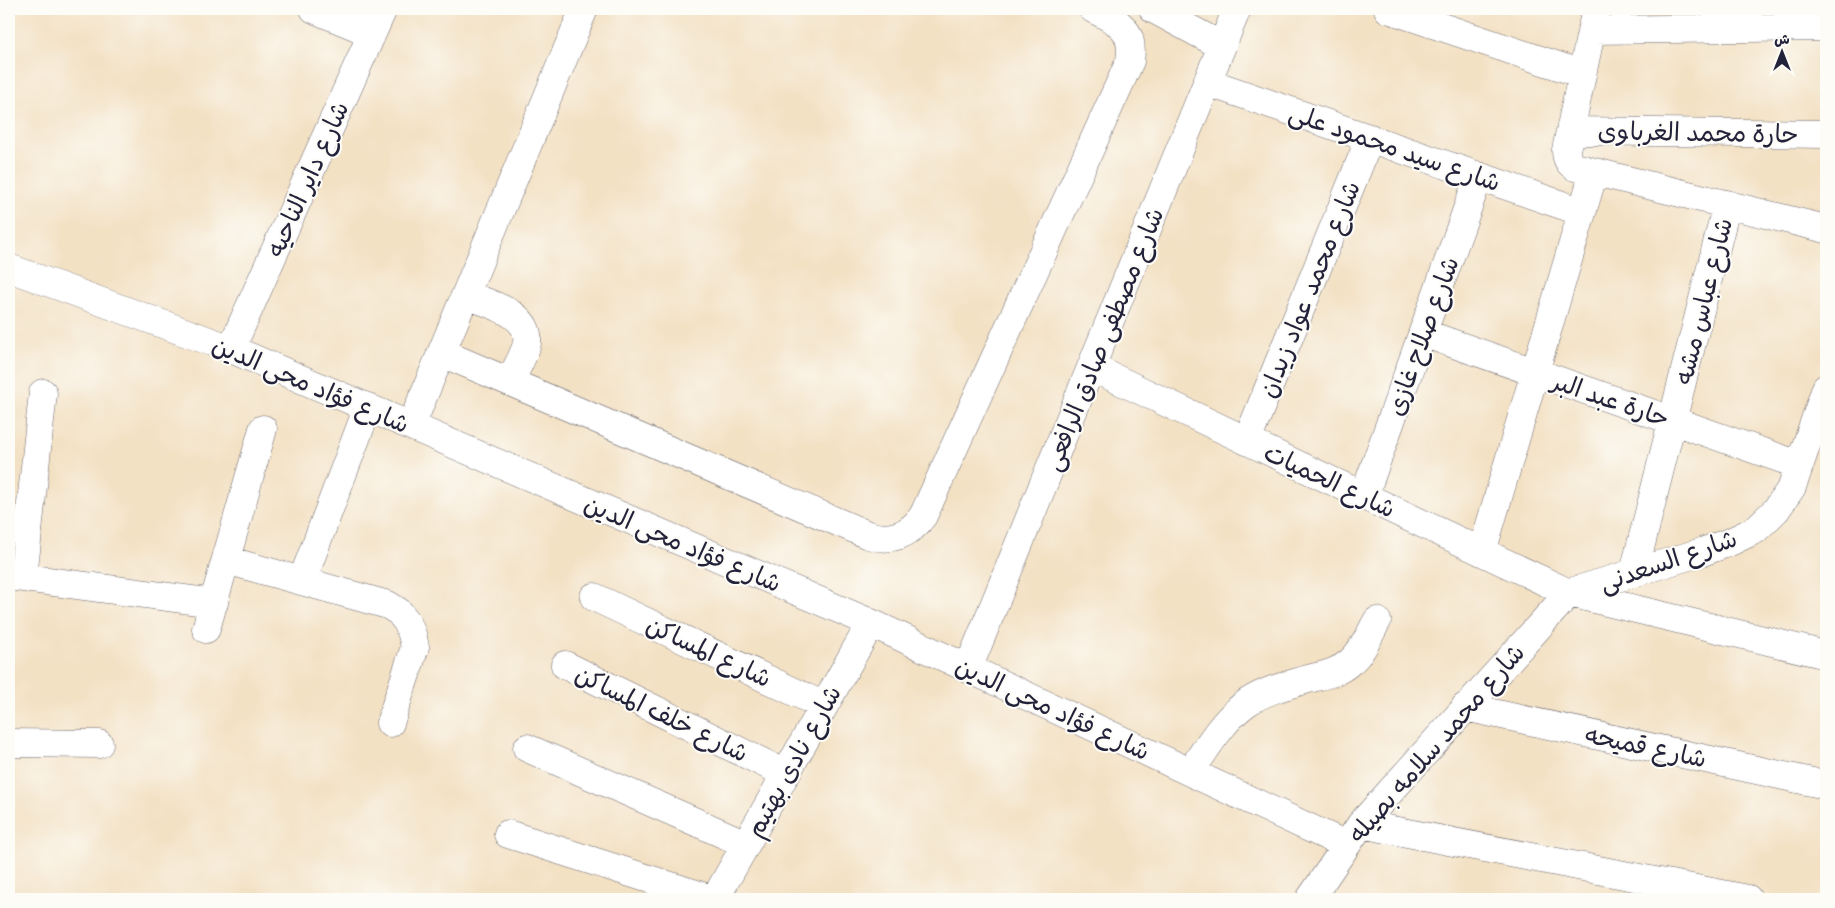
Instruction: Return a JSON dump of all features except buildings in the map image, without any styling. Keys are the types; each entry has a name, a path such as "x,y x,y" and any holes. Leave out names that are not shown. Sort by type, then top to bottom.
{"street":[{"path":"314,9 372,33"},
{"name":"شارع داير الناحيه","path":"231,349 383,9"},
{"path":"411,426 584,9"},
{"path":"442,353 868,535 878,538 899,536 908,531 923,516 1130,61 1132,50 1126,30 1118,22 1093,9"},
{"path":"1153,9 1222,46"},
{"name":"شارع مصطفى صادق الرافعى","path":"968,669 1237,9"},
{"path":"1388,9 1582,74"},
{"path":"1826,27 1594,19 1566,150 1567,160 1575,167 1826,229"},
{"name":"شارع سيد محمود على","path":"1208,82 1582,212"},
{"name":"حارة محمد الغرباوى","path":"1570,130 1826,134"},
{"name":"شارع محمد عواد زيدان","path":"1247,441 1370,138"},
{"path":"1482,552 1594,172"},
{"name":"شارع صلاح غازى","path":"1364,496 1479,176"},
{"name":"شارع عباس مشه","path":"1634,572 1727,204"},
{"name":"شارع فؤاد محى الدين","path":"9,268 231,349 871,623 1190,772 1354,834 1748,899"},
{"path":"466,295 511,313 518,318 524,327 527,336 527,346 510,382"},
{"name":"حارة عبد البر","path":"1423,334 1799,465"},
{"name":"شارع الحميات","path":"1091,367 1569,593 1826,655"},
{"name":"شارع السعدنى","path":"1569,593 1730,542 1755,530 1776,510 1792,487 1826,388"},
{"path":"43,393 16,577 214,603"},
{"path":"302,581 368,407"},
{"path":"206,629 263,429"},
{"path":"226,560 388,605 399,612 407,622 415,647 390,723"},
{"name":"شارع محمد سلامه بصيله","path":"1310,899 1354,834 1465,707 1569,593"},
{"name":"شارع المساكن","path":"594,597 824,706"},
{"path":"1190,772 1229,719 1238,710 1264,693 1311,678 1326,676 1340,670 1360,652 1377,621"},
{"name":"شارع نادى بهتيم","path":"715,899 871,623"},
{"name":"شارع خلف المساكن","path":"566,665 786,774"},
{"name":"شارع قميحه","path":"1465,707 1826,785"},
{"path":"9,743 99,744"},
{"path":"528,748 746,844"},
{"path":"508,834 712,899"}]}
